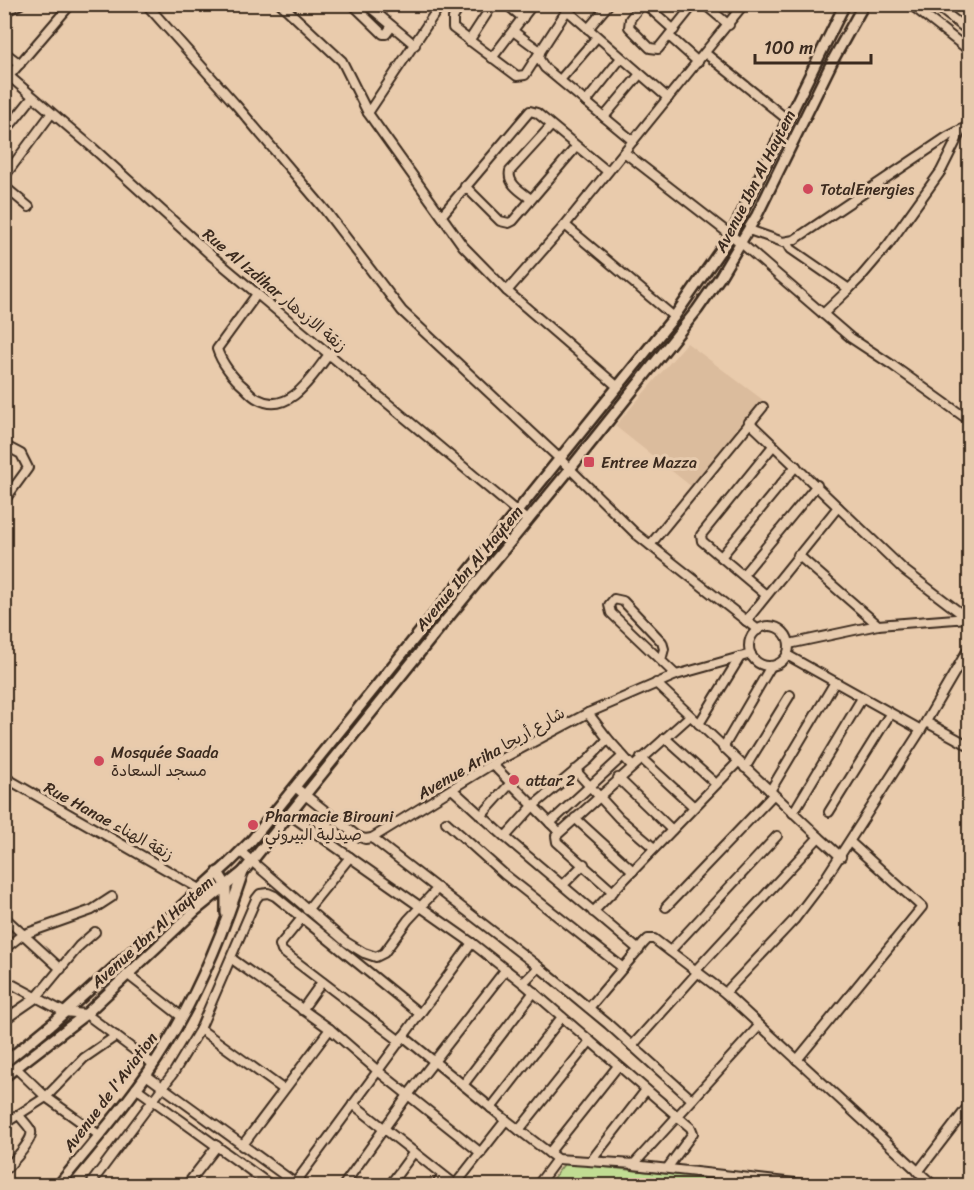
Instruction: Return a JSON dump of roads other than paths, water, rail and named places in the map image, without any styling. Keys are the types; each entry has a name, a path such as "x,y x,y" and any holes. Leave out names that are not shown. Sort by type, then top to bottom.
{"street":[{"path":"4,11 18,4"},
{"path":"7,79 71,4"},
{"path":"146,4 325,210 402,311 560,459 636,534 758,630"},
{"path":"281,4 342,61 368,113 463,246 507,291 618,387"},
{"path":"352,4 382,34 386,34 392,26"},
{"path":"366,4 415,45"},
{"path":"368,113 441,4"},
{"path":"461,4 453,18 453,28 517,76 525,75 566,6 588,29 668,98"},
{"path":"469,41 493,4"},
{"path":"506,4 523,18"},
{"path":"492,58 533,4"},
{"path":"588,29 609,4"},
{"path":"694,4 671,33 658,49 653,49 629,27 630,19 643,4 671,33 698,62"},
{"path":"704,4 729,25"},
{"path":"507,291 565,225 744,4"},
{"name":"Avenue Ibn Al Haytem","path":"4,1062 64,1012 241,852 674,317 731,235 845,4"},
{"name":"Avenue Ibn Al Haytem","path":"4,1077 86,1014 127,974 243,872 570,469 697,310 741,243 834,58 864,4"},
{"path":"910,4 969,51"},
{"path":"934,4 969,32"},
{"path":"513,31 540,51 541,63 633,141"},
{"path":"560,80 597,37"},
{"path":"4,52 20,64"},
{"path":"705,53 788,120"},
{"path":"586,102 621,58"},
{"path":"604,117 640,74"},
{"name":"Rue Al Izdihar زنقة الازدهار","path":"7,79 93,148 148,200 257,294 528,521"},
{"path":"4,133 32,98"},
{"path":"442,215 526,113 534,111 607,171"},
{"path":"4,177 51,114"},
{"path":"749,230 787,242 798,238 947,137 969,125"},
{"path":"531,199 511,183 508,176 551,126"},
{"path":"823,314 881,253 941,171 961,131"},
{"path":"465,186 500,221 505,223 513,221 576,147"},
{"path":"624,152 741,243 851,338 892,364 969,421"},
{"path":"4,186 29,207"},
{"path":"565,225 674,317"},
{"path":"787,242 791,249 849,288"},
{"path":"257,294 217,349 237,381 258,400 277,403 287,401 301,390 330,353"},
{"path":"650,545 763,407"},
{"path":"749,422 904,570 968,618"},
{"path":"4,445 21,454 28,468 4,501"},
{"path":"765,595 702,541 702,532 773,446"},
{"path":"721,557 796,466"},
{"path":"743,575 817,485"},
{"path":"746,621 838,507"},
{"path":"798,555 878,626"},
{"path":"660,660 664,649 662,642 623,601 614,599 609,604 611,613 660,660 676,675"},
{"path":"789,644 878,626 968,618"},
{"path":"723,748 771,666 783,660 787,655 789,644 785,633 769,626 758,630 751,638 751,654 759,663 771,666"},
{"path":"725,993 801,911 841,857 926,722 969,646"},
{"name":"Avenue Ariha شارع أريحا","path":"372,838 492,764 588,713 676,675 751,654"},
{"path":"787,655 921,730"},
{"path":"699,724 740,657"},
{"path":"666,907 772,793 835,682"},
{"path":"656,683 841,857"},
{"path":"745,768 790,695"},
{"path":"793,813 862,698"},
{"path":"588,713 632,766"},
{"path":"829,812 890,714"},
{"path":"613,892 584,864 557,843 555,838 690,716"},
{"path":"926,722 968,745"},
{"path":"665,738 716,784"},
{"path":"505,837 532,806 608,739"},
{"path":"550,823 623,756"},
{"path":"641,758 694,807"},
{"path":"593,912 738,762"},
{"path":"492,764 559,832"},
{"path":"575,770 619,818 654,848"},
{"path":"607,771 672,830"},
{"name":"Rue Hanae زنقة الهناء","path":"4,777 200,889"},
{"path":"481,816 510,784"},
{"path":"295,787 357,836 365,839 372,838 539,967 589,1008 683,1093 693,1099"},
{"path":"452,789 639,950"},
{"path":"290,815 506,969 691,1128 693,1133 668,1167"},
{"path":"575,818 633,871"},
{"path":"446,822 504,874 623,968"},
{"path":"670,951 777,836"},
{"path":"632,1046 819,837"},
{"path":"797,1060 922,907 850,842"},
{"path":"241,852 307,910 358,950 378,957 386,951 408,920 438,888"},
{"path":"307,910 350,856"},
{"path":"563,885 584,864"},
{"name":"Avenue de l'Aviation","path":"60,1182 146,1075 182,1017 198,984 243,872"},
{"path":"218,873 226,885"},
{"name":"Avenue de l'Aviation","path":"226,885 226,915"},
{"path":"89,1185 163,1087 200,1029 260,894 268,893 275,896 420,1014"},
{"path":"4,949 22,935 92,910 112,897"},
{"path":"4,917 61,969"},
{"path":"302,918 280,948 322,982 434,1061 557,1159 668,1167 822,1185"},
{"path":"4,1020 36,998 79,946 95,932"},
{"path":"589,1008 648,939 652,939 725,993 934,1185"},
{"path":"146,1075 294,1184 472,943"},
{"path":"232,959 330,1029 378,1071 481,1153"},
{"path":"523,983 539,967"},
{"path":"343,1185 408,1095 506,969"},
{"path":"127,974 182,1017"},
{"path":"4,980 64,1012 86,1014 153,1064"},
{"path":"302,1010 322,982"},
{"path":"463,1085 534,992"},
{"path":"491,1108 562,1017"},
{"path":"633,1165 759,1026"},
{"path":"200,1029 283,1089"},
{"path":"242,1146 330,1029"},
{"path":"4,1124 46,1097 84,1058 116,1036"},
{"path":"519,1130 590,1041"},
{"path":"549,1153 618,1066"},
{"path":"16,1068 46,1097 99,1135"},
{"path":"136,1088 267,1184"},
{"path":"591,1161 646,1090"},
{"path":"353,1104 456,1185 506,1120"},
{"path":"918,1172 969,1104"},
{"path":"4,1171 20,1154 31,1136 31,1132 19,1115"},
{"path":"186,1185 217,1146"},
{"path":"389,1185 414,1152"},
{"path":"537,1185 557,1159"},
{"path":"435,1185 443,1176"},
{"path":"60,1182 72,1185"}],"place":[{"name":"TotalEnergies","path":"808,189"},
{"name":"Entree Mazza","path":"589,462"},
{"name":"Mosquée Saada مسجد السعادة","path":"99,761"},
{"name":"attar 2","path":"514,780"},
{"name":"Pharmacie Birouni صيدلية البيروني","path":"253,825"}]}
